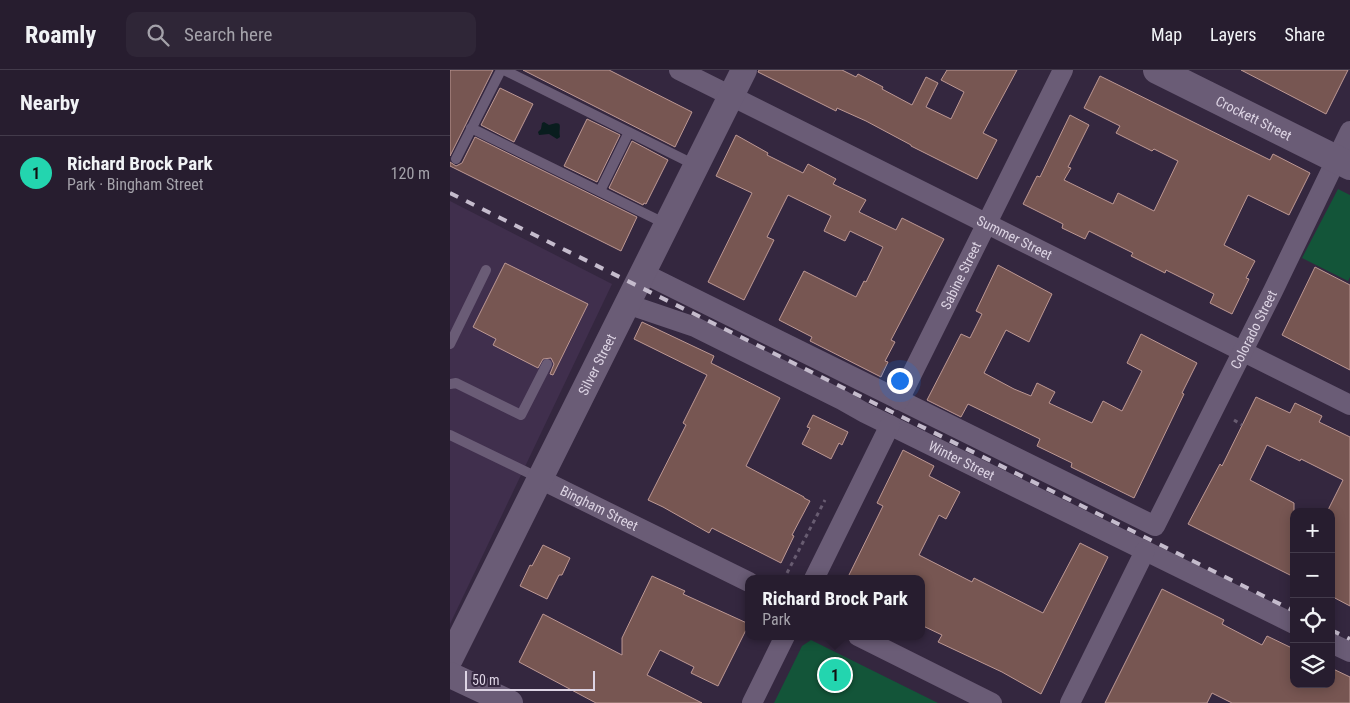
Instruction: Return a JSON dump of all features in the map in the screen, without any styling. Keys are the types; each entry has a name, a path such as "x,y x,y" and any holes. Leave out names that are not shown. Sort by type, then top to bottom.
{"main road":[{"name":"Crockett Street","path":"1157,70 1343,163"}],"street":[{"name":"Summer Street","path":"679,70 1350,405"},
{"name":"Silver Street","path":"450,659 744,70"},
{"name":"Sabine Street","path":"899,400 1063,70"},
{"name":"Colorado Street","path":"1155,526 1243,351 1343,163 1350,131"},
{"name":"Winter Street","path":"643,273 1155,526"},
{"name":"Winter Street","path":"627,304 695,327 1290,622"},
{"path":"816,575 890,425"},
{"name":"Bingham Street","path":"540,479 745,580"},
{"path":"1070,703 1145,551"},
{"path":"752,703 783,640"},
{"path":"866,640 992,703"},
{"path":"1335,645 1350,652"},
{"path":"450,675 510,703"}],"lane":[{"path":"456,159 502,70 696,166"},
{"path":"472,128 667,224"},
{"path":"600,191 629,132"},
{"path":"450,344 486,270"},
{"path":"450,384 456,383 521,415 547,364"},
{"name":"Bingham Street","path":"450,435 540,479"}],"path":[{"path":"1234,420 1242,425"},
{"path":"787,573 825,500"}],"shaded area":[{"path":"544,122 549,125 559,124 560,137 557,139 549,134 539,135 538,132"},
{"path":"450,201 612,284 450,624"}],"green space":[{"path":"1338,189 1350,195 1350,277 1348,281 1302,258"},
{"path":"811,640 938,703 774,703 802,646"}],"building":[{"path":"450,70 493,70 450,156"},
{"path":"523,70 609,70 692,112 675,147"},
{"path":"759,70 842,70 856,77 858,74 912,105 926,77 938,83 926,107 951,119 964,92 941,80 947,70 1017,70 983,133 997,140 977,179 866,121 837,108 836,111 758,72"},
{"path":"1241,70 1348,70 1326,114"},
{"path":"1100,76 1270,160 1273,154 1310,173 1289,215 1248,195 1224,245 1255,261 1246,278 1249,279 1232,314 1210,303 1214,294 1166,270 1165,273 1131,256 1133,253 1089,231 1085,239 1062,228 1063,224 1023,204 1037,176 1040,177 1070,115 1089,125 1068,167 1071,168 1064,180 1113,204 1118,193 1154,211 1178,161 1154,149 1152,151 1116,133 1120,126 1084,108"},
{"path":"500,88 533,104 514,142 481,125"},
{"path":"587,119 620,135 597,182 564,166"},
{"path":"736,135 768,153 767,155 803,173 808,164 836,179 833,184 866,200 859,212 896,230 902,218 944,239 891,340 895,342 885,361 888,362 881,377 810,341 812,337 779,320 804,271 856,297 864,281 866,282 883,247 850,231 845,241 824,231 831,216 788,195 767,237 774,240 744,300 708,282 752,193 716,176"},
{"path":"475,137 637,217 621,251 450,166 450,162 456,166 462,163"},
{"path":"632,141 668,160 646,204 644,203 643,205 609,188"},
{"path":"505,263 588,304 553,375 550,374 554,364 551,358 543,359 538,368 493,345 496,339 473,327"},
{"path":"998,265 1052,294 1029,342 1006,330 984,373 1014,389 1031,396 1037,383 1055,392 1049,403 1092,423 1103,401 1122,411 1142,371 1127,363 1141,334 1197,363 1134,498 1071,467 1072,463 1037,446 1040,439 968,404 961,417 927,400 961,334 970,338 982,314 976,311"},
{"path":"1315,267 1350,285 1350,370 1282,335"},
{"path":"642,322 714,356 711,363 780,398 746,466 810,501 792,535 794,536 781,563 712,528 709,533 648,500 686,425 683,423 707,375 634,339"},
{"path":"1256,397 1290,413 1295,403 1322,416 1319,422 1350,437 1350,606 1335,598 1335,508 1329,508 1343,480 1301,459 1300,461 1267,445 1250,480 1294,503 1294,508 1290,508 1290,575 1188,524 1220,464 1222,466"},
{"path":"813,415 848,432 842,445 839,443 831,459 802,444 810,428 807,427"},
{"path":"903,450 934,466 929,476 960,492 946,519 939,515 919,555 972,582 974,578 1043,613 1080,543 1108,557 1041,694 1002,672 938,642 942,635 925,627 925,575 849,575 883,506 877,503"},
{"path":"543,545 570,558 547,599 520,586 530,565 532,566"},
{"path":"652,576 685,591 683,594 745,622 745,632 718,686 691,673 694,667 660,650 647,675 702,703 596,703 519,662 543,614 622,655 622,638"},
{"path":"1162,589 1224,620 1222,624 1262,645 1267,636 1290,647 1290,688 1335,688 1335,670 1350,677 1350,703 1232,703 1212,693 1207,703 1105,703"}],"railway":[{"path":"450,193 1290,609"},
{"path":"1335,632 1350,639"}],"place":[{"name":"Richard Brock Park","path":"835,675"}]}
